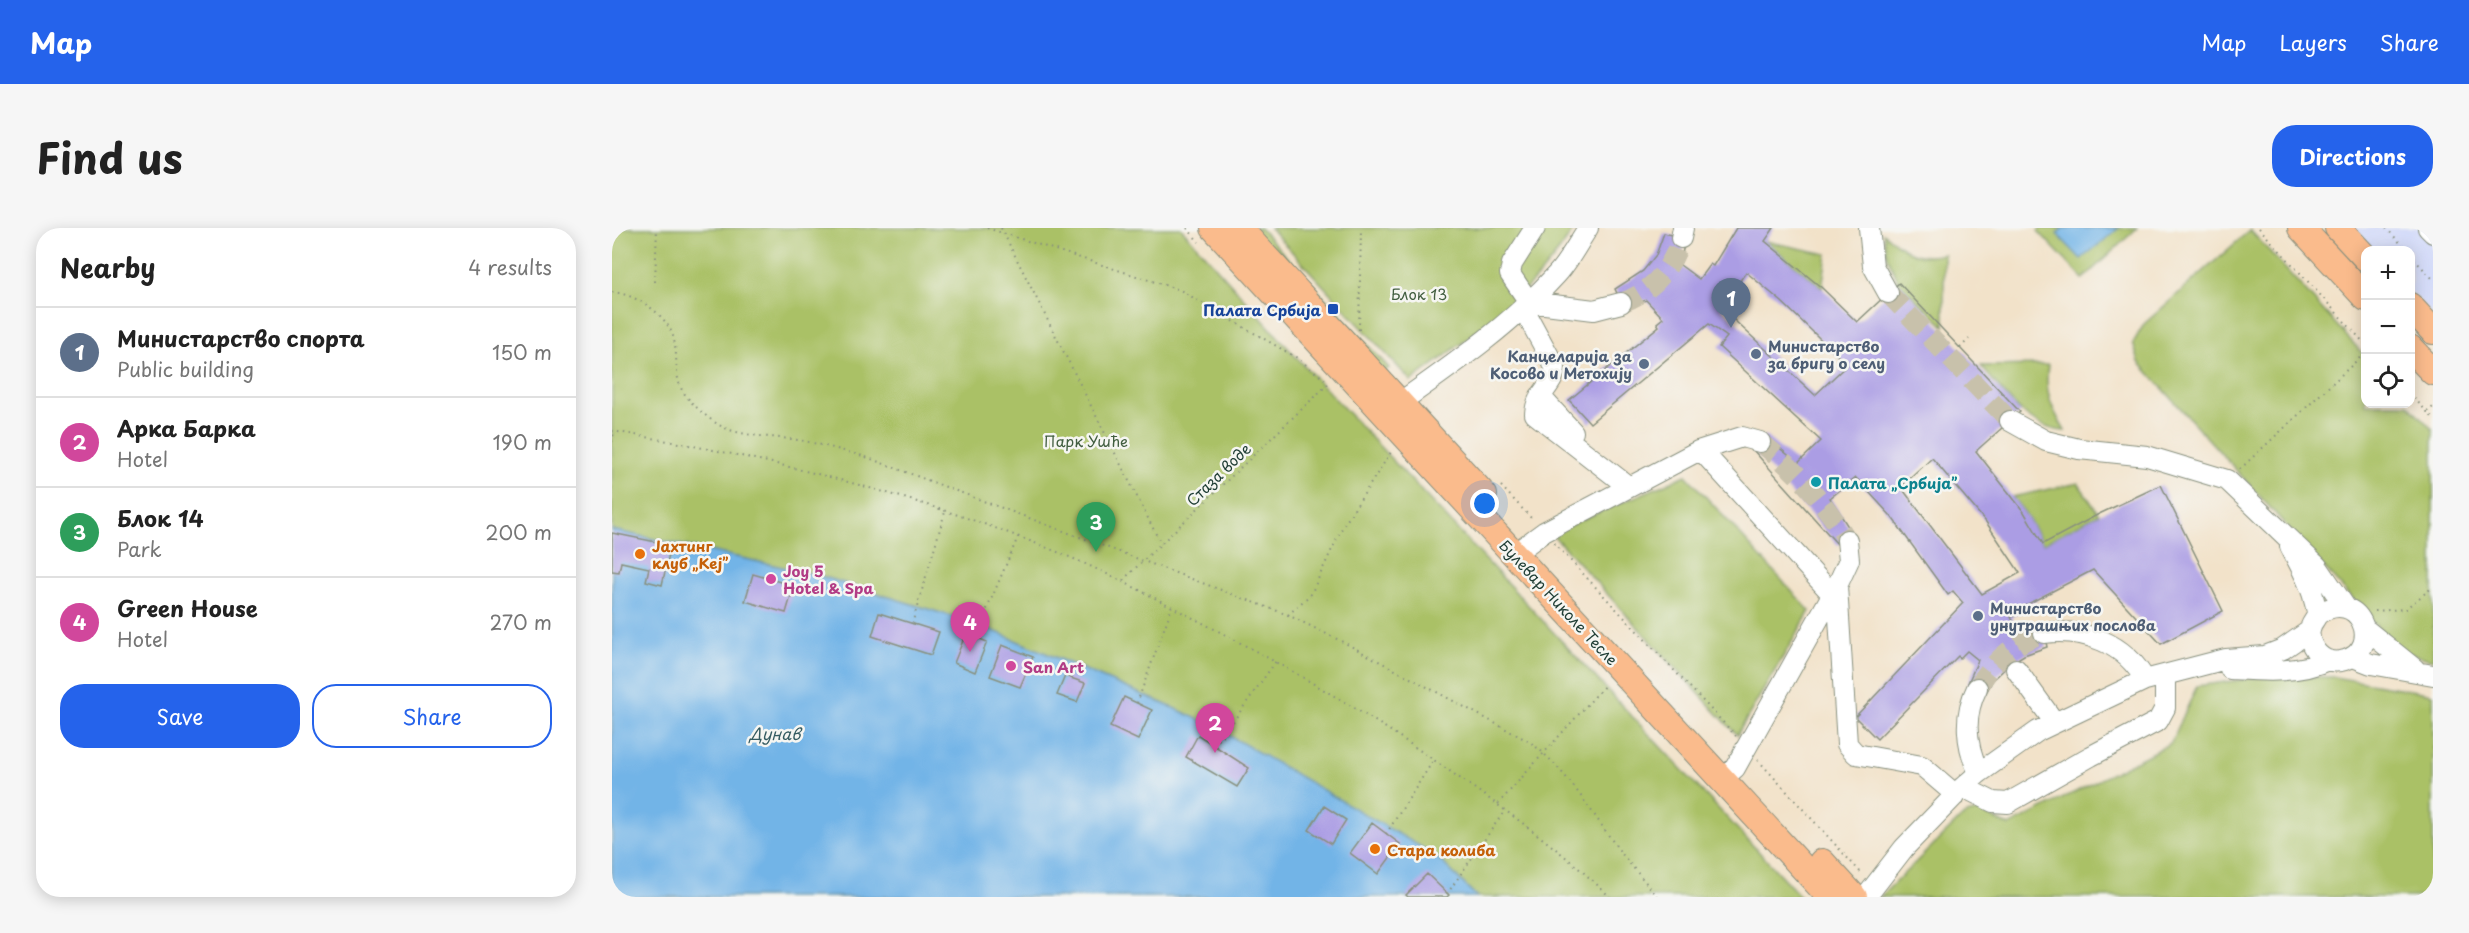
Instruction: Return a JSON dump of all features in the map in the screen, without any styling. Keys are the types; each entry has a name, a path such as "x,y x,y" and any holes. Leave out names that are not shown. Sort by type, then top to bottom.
{"main road":[{"name":"Булевар Николе Тесле","path":"1214,228 1392,409 1529,543 1735,765 1865,894"},
{"name":"Булевар Николе Тесле","path":"1239,228 1392,409"},
{"path":"2301,228 2361,293"},
{"path":"2338,228 2361,253"},
{"path":"2415,311 2433,331"},
{"path":"2415,353 2433,372"},
{"name":"Булевар Николе Тесле","path":"1735,765 1830,897"}],"lane":[{"path":"1535,228 1512,264 1510,274 1555,367 1555,376 1540,396 1574,432 1567,440 1629,487"},
{"path":"1392,409 1460,360 1526,305 1558,272 1588,228"},
{"path":"1869,228 1873,266 1888,293"},
{"path":"2428,228 2433,233"},
{"path":"1526,305 1594,310 1621,303"},
{"path":"2010,421 2046,441 2079,449 2147,456 2227,480 2317,566 2357,618 2362,647 2353,657 2339,662 2328,660 2319,655 2312,646 2312,594 2287,538"},
{"path":"1529,543 1701,450 1742,437 1760,442"},
{"path":"1701,450 1834,590 1847,744 1857,754 1922,766 1960,791 2000,805 2008,803 2158,721 2165,708 2165,675"},
{"path":"1735,765 1849,560 1847,540"},
{"path":"1865,894 1904,848 1979,773 2038,731 2145,680 2226,659 2265,656 2283,649 2313,623 2326,608 2336,606 2357,618 2425,673"},
{"path":"2044,633 2060,631 2080,634 2108,643 2134,663 2145,680"},
{"path":"2353,657 2371,664 2425,673"},
{"path":"2197,666 2264,671 2312,668 2328,660"},
{"path":"2016,669 2055,723"},
{"path":"1977,688 1969,712 1967,732 1969,754 1979,773"}],"path":[{"path":"655,282 657,228"},
{"path":"987,228 1004,234"},
{"path":"1001,228 1161,544"},
{"path":"1359,332 1361,228"},
{"path":"2259,228 2361,340"},
{"path":"2386,228 2402,246"},
{"name":"Стаза воде","path":"1004,234 1180,290 1298,358 1329,383 1122,581"},
{"path":"2415,260 2433,279"},
{"path":"612,292 630,296 668,325 674,339 682,390 720,426 737,432 804,441 862,456 1288,615 1530,742 1545,753 1588,805 1621,853 1658,897"},
{"path":"1960,348 1969,339"},
{"path":"2227,480 2364,354"},
{"path":"2415,399 2433,418"},
{"path":"2427,412 2433,407"},
{"path":"612,442 613,432 670,441 850,483 1018,537 1122,581 1276,661 1389,729 1498,804 1589,876 1610,897"},
{"path":"1288,615 1311,594 1342,528 1393,449"},
{"path":"1497,481 1529,543 1735,765 1865,894"},
{"path":"912,624 945,512"},
{"path":"975,637 1018,537"},
{"path":"2357,618 2378,610 2408,608 2433,587"},
{"path":"1137,703 1172,607"},
{"path":"1214,745 1226,733 1276,661"},
{"path":"1498,804 1608,682"},
{"path":"1386,834 1434,760"},
{"path":"1447,894 1505,810"}],"shaded area":[{"path":"2352,228 2433,228 2433,316 2415,296 2415,246 2368,246"}],"green space":[{"name":"Парк Ушће","path":"612,228 1181,228 1297,358 1801,897 1477,897 1435,855 1185,713 980,625 814,574 612,530"},
{"path":"1250,228 1260,228 1389,368 1383,373"},
{"name":"Блок 13","path":"1270,228 1574,228 1559,251 1521,293 1478,331 1411,381"},
{"path":"2041,228 2137,228 2083,279 2038,231"},
{"path":"2250,230 2361,352 2361,408 2412,408 2433,430 2433,660 2399,651 2139,362 2133,343 2144,324"},
{"path":"1883,233 1911,253 1925,256 1944,254 1944,326 1899,283 1887,257"},
{"path":"1765,241 1827,254 1822,288"},
{"path":"2048,365 2047,384 2050,400 2065,431 2051,429 2028,417 2017,408 1981,366"},
{"path":"1686,475 1810,611 1737,735 1551,533"},
{"path":"2078,483 2099,514 2043,544 2012,497"},
{"path":"2261,677 2334,677 2433,694 2433,897 1880,897 1964,815 1978,811 2009,826 2171,743 2197,686"}],"water":[{"path":"2063,228 2119,228 2081,259 2057,234"},
{"name":"Дунав","path":"612,530 814,574 980,625 1185,713 1225,733 1435,855 1477,897 612,897"}],"building":[{"name":"Палата „Србија”","path":"1736,228 1774,228 1765,241 1822,288 1857,322 1899,283 2020,412 1976,451 2024,512 2043,544 2161,485 2223,611 2161,644 2093,570 2022,607 2023,610 2011,617 2018,630 2043,627 2047,647 2024,655 2011,663 1993,680 1986,693 1968,683 1978,660 1967,651 1960,658 1958,656 1877,739 1855,717 1963,603 1953,591 1948,595 1891,516 1856,478 1830,498 1854,536 1838,545 1753,450 1765,436 1798,463 1821,441 1719,347 1727,337 1709,324 1590,423 1569,400 1659,326 1657,323 1663,318 1646,300 1624,308 1615,289 1643,271 1656,255 1664,233 1685,239 1680,265 1699,279 1710,264 1713,266","holes":["1746,272 1782,302 1847,365 1815,395 1721,308","1932,458 1986,522 2020,573 1982,594 1901,487"]},
{"name":"Јахтинг клуб „Кеј”","path":"612,533 671,545 662,585 646,581 649,568 621,562 619,572 612,571"},
{"path":"753,574 794,586 786,613 745,601"},
{"path":"879,613 939,632 931,655 872,636"},
{"path":"966,633 987,642 975,672 954,663"},
{"name":"San Art","path":"1002,645 1033,657 1020,687 990,676"},
{"path":"1065,676 1085,683 1077,702 1057,695"},
{"path":"1124,697 1152,710 1138,740 1110,727"},
{"path":"1198,735 1249,768 1237,787 1186,757"},
{"path":"1324,806 1346,820 1331,844 1309,830"},
{"name":"Стара колиба","path":"1372,823 1400,844 1378,874 1350,853"},
{"path":"1427,874 1449,895 1447,897 1408,897 1406,895"}],"tunnel":[{"path":"1621,303 1642,293 1659,278 1672,260 1681,238"},
{"path":"1888,293 2010,421"},
{"path":"1760,442 1808,487 1829,512 1847,540"},
{"path":"1977,688 2005,654 2023,642 2044,633"}],"place":[{"name":"Палата Србија","path":"1333,309"},
{"name":"Министарство спорта","path":"1731,328"},
{"name":"Министарство за бригу о селу","path":"1756,354"},
{"name":"Канцеларија за Косово и Метохију","path":"1644,364"},
{"name":"Палата „Србија”","path":"1816,482"},
{"name":"Блок 14","path":"1096,552"},
{"name":"Јахтинг клуб „Кеј”","path":"640,554"},
{"name":"Joy 5 Hotel & Spa","path":"771,579"},
{"name":"Министарство унутрашњих послова","path":"1978,616"},
{"name":"Green House","path":"970,652"},
{"name":"San Art","path":"1011,666"},
{"name":"Арка Барка","path":"1215,753"},
{"name":"Стара колиба","path":"1375,849"}]}
